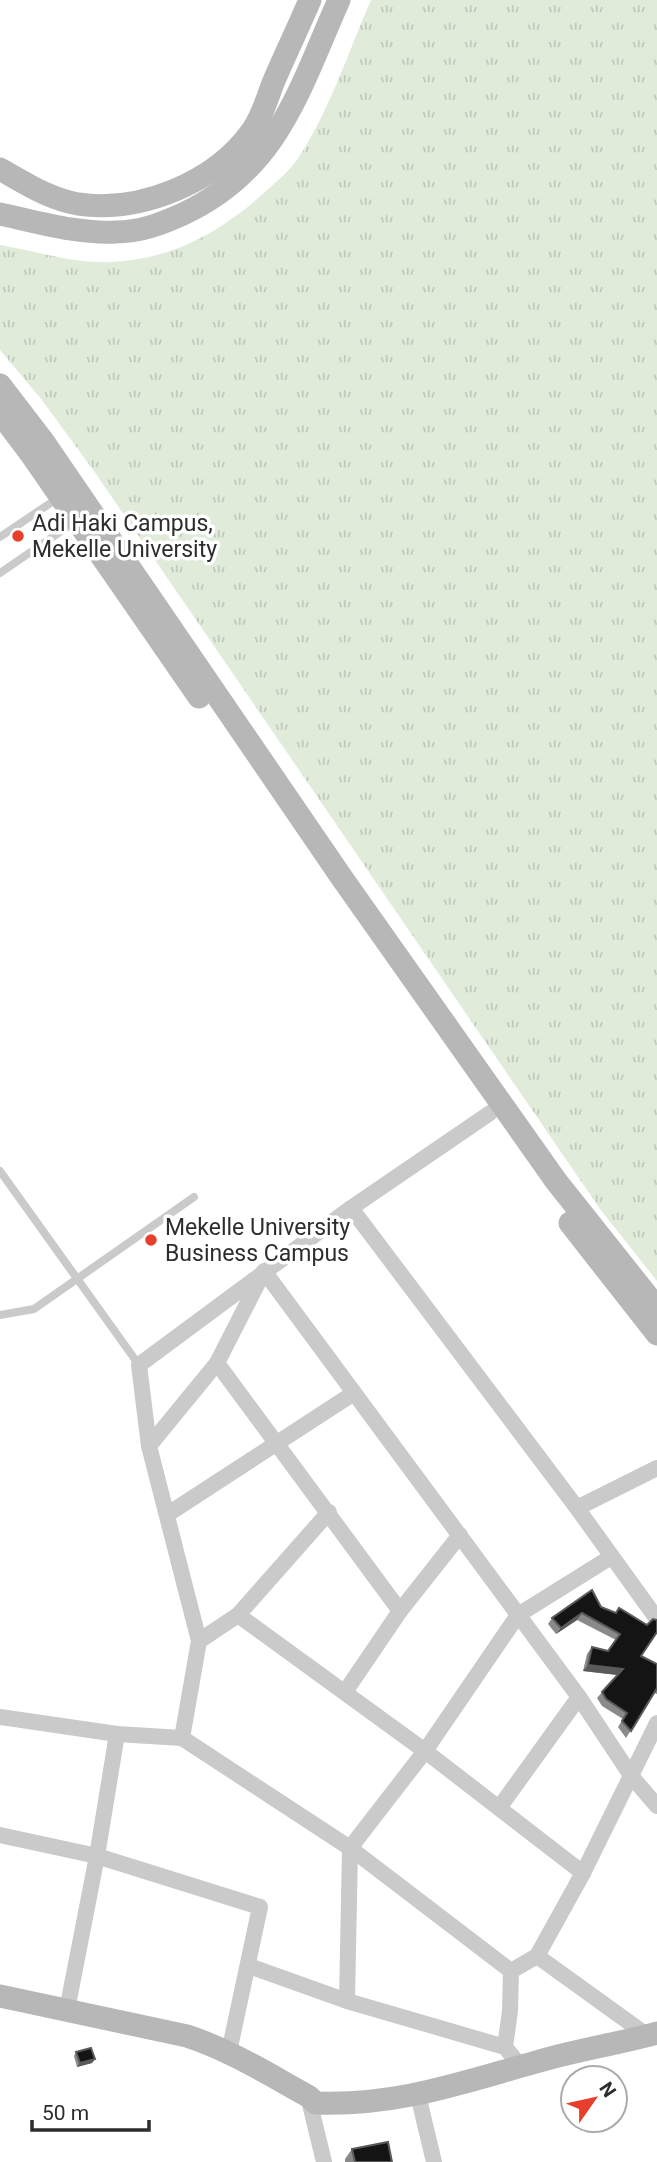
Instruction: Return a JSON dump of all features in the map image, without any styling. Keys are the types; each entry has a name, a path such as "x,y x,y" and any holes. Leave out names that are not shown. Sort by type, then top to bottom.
{"main road":[{"path":"0,169 44,193 76,203 96,205 124,204 154,197 199,177 220,164 253,131 310,0"},
{"path":"0,214 74,230 115,233 153,226 206,202 255,164 274,138 292,105 339,0"},
{"path":"0,385 43,441 342,878 556,1181 657,1308"},
{"path":"0,413 489,1113 657,1334"},
{"path":"0,1996 187,2036 229,2052 316,2103 350,2104 418,2095 592,2047 652,2035"}],"street":[{"path":"182,1738 199,1641 149,1446 139,1365 351,1208 489,1113"},
{"path":"351,1208 577,1508 657,1619"},
{"path":"149,1446 218,1363 264,1272"},
{"path":"264,1272 579,1697 632,1777 657,1806"},
{"path":"218,1363 400,1611"},
{"path":"168,1514 354,1393"},
{"path":"577,1508 657,1468"},
{"path":"199,1641 238,1615 329,1512"},
{"path":"345,1692 400,1611 460,1535"},
{"path":"347,2001 350,1848 425,1751 518,1615 611,1557"},
{"path":"238,1615 425,1751 583,1873"},
{"path":"499,1808 579,1697"},
{"path":"0,1717 117,1734 182,1738 350,1848 511,1971"},
{"path":"511,1971 537,1956 583,1873 657,1723"},
{"path":"67,2010 117,1734"},
{"path":"0,1835 97,1856 260,1907 229,2052"},
{"path":"537,1956 652,2035"},
{"path":"249,1966 347,2001 505,2048 521,2067"},
{"path":"505,2048 510,2011 511,1971"},
{"path":"418,2095 434,2162"},
{"path":"308,2096 324,2162"}],"lane":[{"path":"0,537 60,496"},
{"path":"0,573 76,521"},
{"path":"0,1171 139,1365"},
{"path":"0,1315 34,1309 194,1197"}],"green space":[{"path":"371,0 657,0 657,1281 600,1209 96,474 42,400 0,350 0,245 69,259 111,262 135,260 180,248 220,227 257,199 297,160 328,102"}],"building":[{"path":"592,1590 601,1607 616,1613 619,1608 647,1625 653,1619 657,1620 657,1632 641,1656 657,1664 657,1688 631,1731 622,1721 627,1713 606,1699 602,1692 623,1669 588,1665 592,1647 608,1651 620,1634 582,1613 561,1628 552,1618"},
{"path":"91,2048 95,2059 80,2063 76,2052"},
{"path":"388,2142 392,2162 355,2162 352,2149"}],"place":[{"name":"Adi Haki Campus, Mekelle University","path":"18,536"},
{"name":"Mekelle University Business Campus","path":"151,1240"}]}
